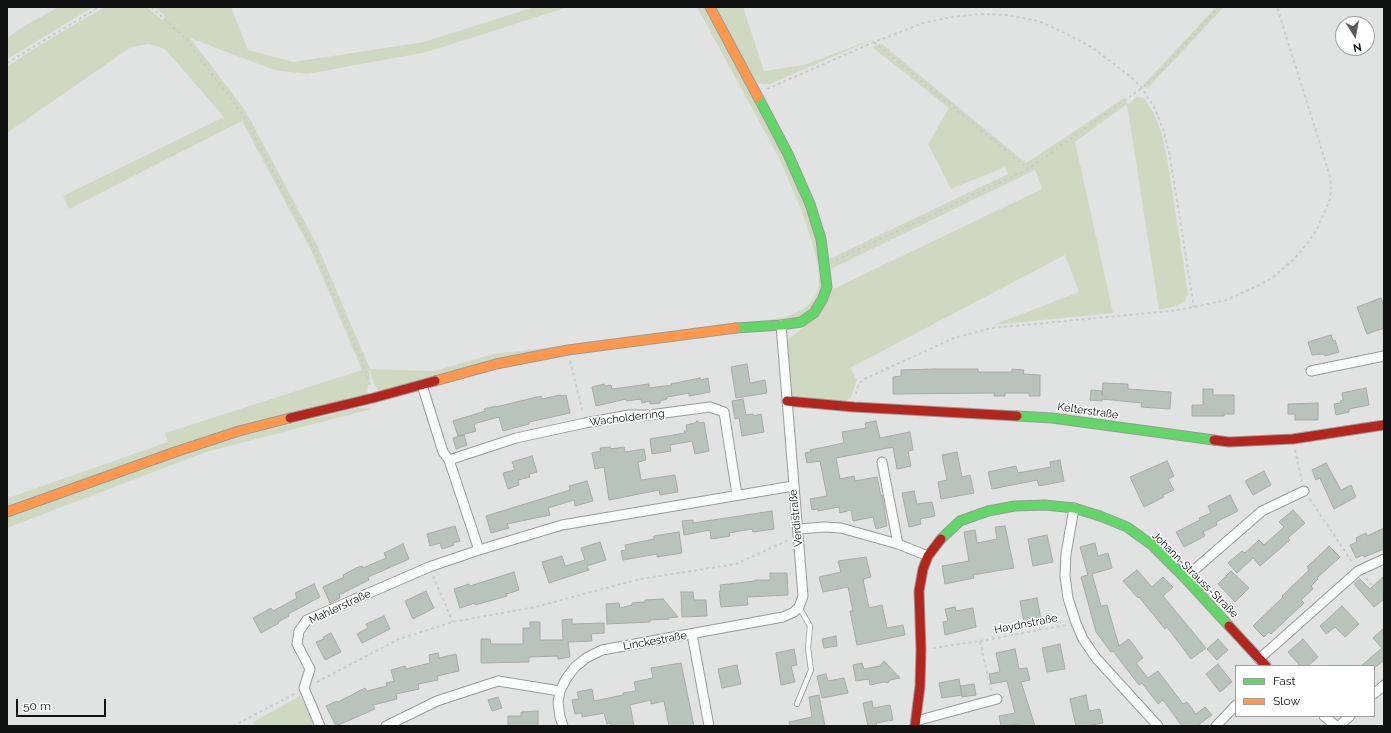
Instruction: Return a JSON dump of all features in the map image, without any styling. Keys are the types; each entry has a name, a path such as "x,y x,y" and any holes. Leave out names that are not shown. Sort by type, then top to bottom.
{"street":[{"path":"7,512 175,452 239,431 373,398 496,364 568,350 753,326 781,325 801,322 814,313 822,300 827,286 821,238 810,204 788,154 710,7"},
{"name":"Verdistraße","path":"781,325 803,596 799,607"},
{"path":"1311,371 1384,356"},
{"path":"422,385 443,452 449,460 479,550 562,525 793,486"},
{"name":"Kelterstraße","path":"787,401 854,407 1052,418 1230,442 1293,439 1384,425"},
{"name":"Wacholderring","path":"449,460 516,438 585,423 629,415 649,415 710,407 724,412 737,496"},
{"path":"882,462 898,544"},
{"path":"1185,578 1262,511 1304,491"},
{"name":"Johann-Strauss-Straße","path":"916,723 920,686 921,650 919,591 923,569 928,556 942,537 960,521 988,511 1015,506 1045,504 1074,508 1100,516 1127,528 1152,545 1185,578 1262,662"},
{"path":"1074,508 1066,554 1065,576 1068,598 1076,623 1083,639 1096,658 1158,726"},
{"path":"798,532 825,527 841,528 898,544 928,556"},
{"name":"Mahlerstraße","path":"304,688 310,669 297,644 299,632 307,620 429,567 479,550"},
{"path":"1262,662 1359,570 1384,559"},
{"name":"Linckestraße","path":"563,726 558,702 560,691 566,679 575,667 586,658 602,650 783,617 794,612 799,607"},
{"path":"692,634 709,726"},
{"path":"386,726 437,701 498,681 560,691"},
{"path":"1375,693 1384,685"},
{"path":"304,688 320,726"},
{"path":"916,723 997,699"},
{"path":"1216,726 1235,706"},
{"path":"1325,717 1338,726 1349,717"}],"lane":[{"path":"797,704 811,670 808,648 810,626 799,607"}],"path":[{"path":"7,63 99,7"},
{"path":"151,7 185,38 243,115 314,249 366,370 373,398"},
{"path":"825,266 1028,169 1142,88 1219,7"},
{"path":"854,407 857,388 862,380 954,338 972,332 992,328 1171,311 1226,300 1272,278 1293,260 1307,244 1317,229 1330,199 1331,185 1329,173 1277,7"},
{"path":"757,94 874,42 923,23 952,17 980,14 1008,15 1038,21 1066,33 1093,48 1130,76 1142,88 1155,109 1167,143 1194,307"},
{"path":"874,42 1028,169"},
{"path":"568,350 585,423"},
{"path":"1293,439 1304,491 1359,570 1378,592"},
{"path":"232,726 399,639 453,622 535,606 640,579 736,564 798,532"},
{"path":"429,567 453,622"},
{"name":"Haydnstraße","path":"921,650 980,641 1076,623"},
{"path":"980,641 990,688 997,699"}],"green space":[{"path":"59,7 93,7 7,59 7,38 24,26"},
{"path":"105,7 147,7 163,21 165,16 154,7 231,7 248,50 293,62 424,42 534,7 568,7 427,52 307,74 274,70 190,38 245,110 317,245 370,369 434,371 493,354 562,346 381,392 375,386 370,371 367,395 7,507 7,496 8,498 168,442 165,433 362,370 311,250 242,121 69,209 63,196 224,117 165,49 149,44 131,47 7,133 7,66"},
{"path":"697,7 705,7 784,154 817,239 823,286 810,310 799,317 750,323 785,317 804,309 814,299 819,286 818,267 812,242 801,209 779,158"},
{"path":"715,7 743,7 764,71 804,65 876,38 770,84 762,84 754,81"},
{"path":"1216,7 1224,7 1147,89 1144,84"},
{"path":"882,44 1026,163 1124,98 1128,104 1137,97 1144,98 1153,112 1161,131 1167,158 1188,293 1185,301 1176,306 1159,310 1127,104 1075,142 1113,313 993,325 1079,292 1065,255 850,368 857,380 851,397 846,401 790,398 787,340 818,316 831,290 1042,189 1035,170 831,269 829,259 1008,174 1005,167 951,189 928,144 949,108 872,47"},
{"path":"358,408 372,409 206,452 7,528 7,517 177,456 242,436"},
{"path":"300,696 316,724 311,726 254,726 253,722"}],"building":[{"path":"1381,298 1384,307 1384,328 1367,334 1357,307"},
{"path":"1331,335 1333,341 1335,340 1339,352 1325,356 1324,354 1312,355 1308,342"},
{"path":"747,364 750,383 765,380 767,393 736,398 731,367"},
{"path":"978,369 978,372 1012,372 1012,369 1024,370 1023,374 1040,375 1040,396 1029,396 1029,393 1005,393 1005,396 994,396 995,393 893,394 893,377 901,376 901,370"},
{"path":"700,378 701,380 708,378 710,392 689,396 689,393 667,397 667,399 660,401 660,403 650,404 650,401 642,403 641,399 627,401 626,399 596,406 592,387 604,384 605,386 611,385 612,389 649,384 649,388 672,385 671,384"},
{"path":"1103,383 1128,384 1128,389 1171,392 1170,409 1141,407 1142,403 1102,399 1102,401 1090,400 1091,390 1102,391 1102,395"},
{"path":"1366,388 1369,405 1349,409 1349,412 1336,415 1334,404 1341,403 1340,401 1343,400 1342,393"},
{"path":"1203,389 1213,389 1213,395 1234,395 1234,414 1224,414 1224,416 1192,416 1192,405 1203,405"},
{"path":"566,395 570,413 529,422 529,424 503,431 499,417 477,423 474,425 476,431 458,436 453,421 496,406 541,396 542,399"},
{"path":"743,399 746,415 753,414 754,416 761,414 764,432 742,436 739,418 735,419 732,401"},
{"path":"1318,403 1318,420 1295,420 1295,414 1288,414 1288,404"},
{"path":"697,421 700,423 704,422 709,451 695,454 692,441 670,445 671,451 652,454 650,439 685,433 684,431 687,431 686,425"},
{"path":"876,421 880,438 910,432 913,450 908,451 911,466 897,469 893,447 836,458 840,479 854,476 855,481 877,477 881,496 882,495 887,526 876,529 873,517 853,521 851,510 840,513 839,507 818,511 818,509 812,510 810,499 827,496 820,461 807,463 805,453 811,452 810,450 844,443 842,432 866,428 865,423"},
{"path":"464,435 467,445 456,449 453,438"},
{"path":"610,447 610,449 624,447 625,452 644,449 646,460 638,462 641,480 675,475 678,492 660,495 659,490 609,500 604,467 595,469 592,453 601,451 600,448"},
{"path":"957,452 962,477 970,475 974,493 941,499 938,482 947,480 942,455"},
{"path":"532,456 537,472 529,474 530,477 518,480 519,485 508,489 503,473 515,470 512,462"},
{"path":"1060,460 1064,481 1039,486 1037,480 992,489 988,472 1016,466 1018,473 1051,467 1050,462"},
{"path":"1167,461 1174,476 1168,479 1174,490 1144,507 1130,477"},
{"path":"1326,463 1341,490 1351,485 1356,497 1334,509 1320,478 1316,480 1312,470"},
{"path":"1264,471 1271,485 1253,495 1245,481"},
{"path":"587,481 593,501 575,506 574,500 548,508 550,515 507,524 509,528 491,533 486,516 570,490 569,486"},
{"path":"914,491 917,504 932,502 935,516 920,519 921,524 909,527 902,493"},
{"path":"1230,495 1238,511 1216,522 1217,525 1203,532 1205,536 1184,547 1176,532 1200,520 1199,518 1211,513 1208,506"},
{"path":"1293,510 1305,523 1288,538 1290,540 1260,566 1253,558 1237,573 1228,563 1242,551 1245,553 1259,540 1264,545 1284,527 1279,522"},
{"path":"772,511 774,529 753,532 752,529 729,533 730,536 711,539 710,530 684,535 682,521 693,520 693,523"},
{"path":"455,526 460,541 453,543 454,545 442,549 440,543 430,546 427,534"},
{"path":"1005,526 1014,568 973,575 974,578 945,584 942,566 969,561 964,532 975,530 977,543 997,539 995,527"},
{"path":"1384,528 1384,549 1364,557 1363,555 1356,558 1350,545 1357,542 1356,538 1366,533 1367,536"},
{"path":"679,532 682,553 657,557 657,554 623,560 621,551 626,550 625,545 654,539 654,536"},
{"path":"1047,535 1053,562 1033,566 1028,539"},
{"path":"600,542 606,560 587,566 589,570 549,583 542,562 562,556 565,566 585,560 581,548"},
{"path":"1095,543 1098,556 1108,553 1112,568 1092,574 1101,606 1107,605 1119,646 1129,639 1143,658 1136,663 1148,678 1158,671 1183,704 1187,702 1196,714 1205,707 1212,715 1197,726 1182,726 1163,700 1158,704 1142,683 1139,685 1113,651 1111,652 1096,632 1081,577 1088,575 1080,547"},
{"path":"403,544 409,559 368,577 369,580 339,595 340,598 330,603 323,587 344,577 343,575 356,568 362,566 363,568 386,558 384,553"},
{"path":"1329,546 1340,557 1317,578 1318,579 1311,586 1313,589 1301,600 1304,603 1271,634 1269,632 1264,637 1253,626 1309,570 1307,567"},
{"path":"866,557 871,577 863,579 869,608 882,605 887,628 903,625 905,635 857,645 850,611 853,611 848,587 823,592 819,577 841,572 838,561"},
{"path":"1137,570 1152,587 1163,577 1173,587 1163,596 1206,648 1191,659 1167,627 1165,629 1139,597 1138,598 1123,581"},
{"path":"1231,571 1249,588 1235,602 1218,584"},
{"path":"514,572 519,590 506,594 507,596 460,608 454,589 469,584 470,586"},
{"path":"770,573 787,573 788,595 747,597 748,605 721,607 719,591 721,591 720,585 755,580 770,580"},
{"path":"1384,576 1384,599 1374,607 1354,584 1360,579 1370,589"},
{"path":"314,584 320,597 288,614 289,616 261,633 253,618 271,608 273,611 297,598 295,593"},
{"path":"426,591 434,608 413,619 405,601"},
{"path":"681,592 693,592 694,600 706,600 707,616 682,617"},
{"path":"1037,598 1041,619 1024,622 1020,601"},
{"path":"663,599 678,617 650,620 650,622 607,624 606,604 619,603 620,608 632,605 632,603 645,602 645,600"},
{"path":"1342,606 1359,624 1345,637 1335,627 1326,634 1320,626"},
{"path":"955,607 956,611 973,608 976,627 945,635 943,622 948,621 945,609"},
{"path":"384,616 390,629 362,643 357,634 368,628 366,624"},
{"path":"572,619 572,624 604,623 604,633 591,634 592,641 568,642 570,657 558,659 558,656 529,657 529,662 481,663 481,639 490,639 491,644 523,644 523,628 530,628 530,622 540,622 540,640 563,640 562,620"},
{"path":"1384,628 1384,660 1377,666 1362,665 1382,648 1373,638"},
{"path":"331,633 341,652 325,660 316,642 324,639 323,637"},
{"path":"836,636 837,646 824,648 822,639"},
{"path":"1218,639 1228,650 1217,660 1207,649"},
{"path":"1303,639 1318,657 1309,665 1299,665 1288,652"},
{"path":"1060,644 1065,669 1047,672 1042,648"},
{"path":"794,649 797,665 791,666 795,682 781,685 776,653"},
{"path":"1015,649 1019,669 1027,668 1030,680 1021,682 1035,726 1020,726 1020,724 1001,726 999,716 1015,713 1007,681 991,684 989,674 1000,672 996,653"},
{"path":"438,653 439,658 456,654 459,671 437,676 438,680 418,684 419,689 396,694 397,699 373,705 375,709 336,726 326,706 337,701 338,702 365,688 367,691 387,686 386,683 394,681 391,670 405,666 406,669 430,663 429,655"},
{"path":"884,661 900,678 890,680 888,683 884,682 870,685 869,679 856,681 853,665 862,663 864,669 880,666"},
{"path":"681,663 694,726 669,726 664,701 651,704 651,700 630,705 634,726 611,726 611,723 607,724 604,713 582,717 582,713 575,714 572,700 579,699 577,692 592,689 594,701 623,695 623,693 636,691 634,682 653,678 651,668"},
{"path":"1218,664 1232,682 1220,692 1206,674"},
{"path":"737,665 741,684 722,688 718,669"},
{"path":"826,674 828,681 844,678 848,693 822,698 817,676"},
{"path":"959,679 962,695 942,698 939,683"},
{"path":"974,684 976,695 962,697 960,686"},
{"path":"819,695 825,726 790,726 789,722 812,717 809,697"},
{"path":"1086,695 1089,711 1100,709 1103,723 1076,726 1070,699"},
{"path":"498,697 502,708 492,711 488,700"},
{"path":"872,701 873,708 890,705 893,720 876,723 877,726 868,726 863,703"},
{"path":"538,711 538,726 508,726 508,716 521,716 521,712"}],"traffic: fast":[{"path":"736,328 801,322 814,313 822,300 827,287 821,239 810,204 788,154 758,97"},
{"path":"1017,416 1052,418 1214,440"},
{"path":"941,539 960,521 988,511 1015,506 1045,505 1074,508 1100,516 1127,527 1152,545 1229,626"}],"traffic: slow":[{"path":"710,7 758,97"},
{"path":"435,381 496,364 568,350 736,328"},
{"path":"7,512 175,452 239,431 290,418"}],"traffic: jam":[{"path":"290,418 435,381"},
{"path":"787,401 854,407 1017,416"},
{"path":"1214,440 1229,442 1293,439 1384,425"},
{"path":"915,726 920,686 921,650 919,591 923,569 928,556 941,539"},
{"path":"1229,626 1265,665"}]}
